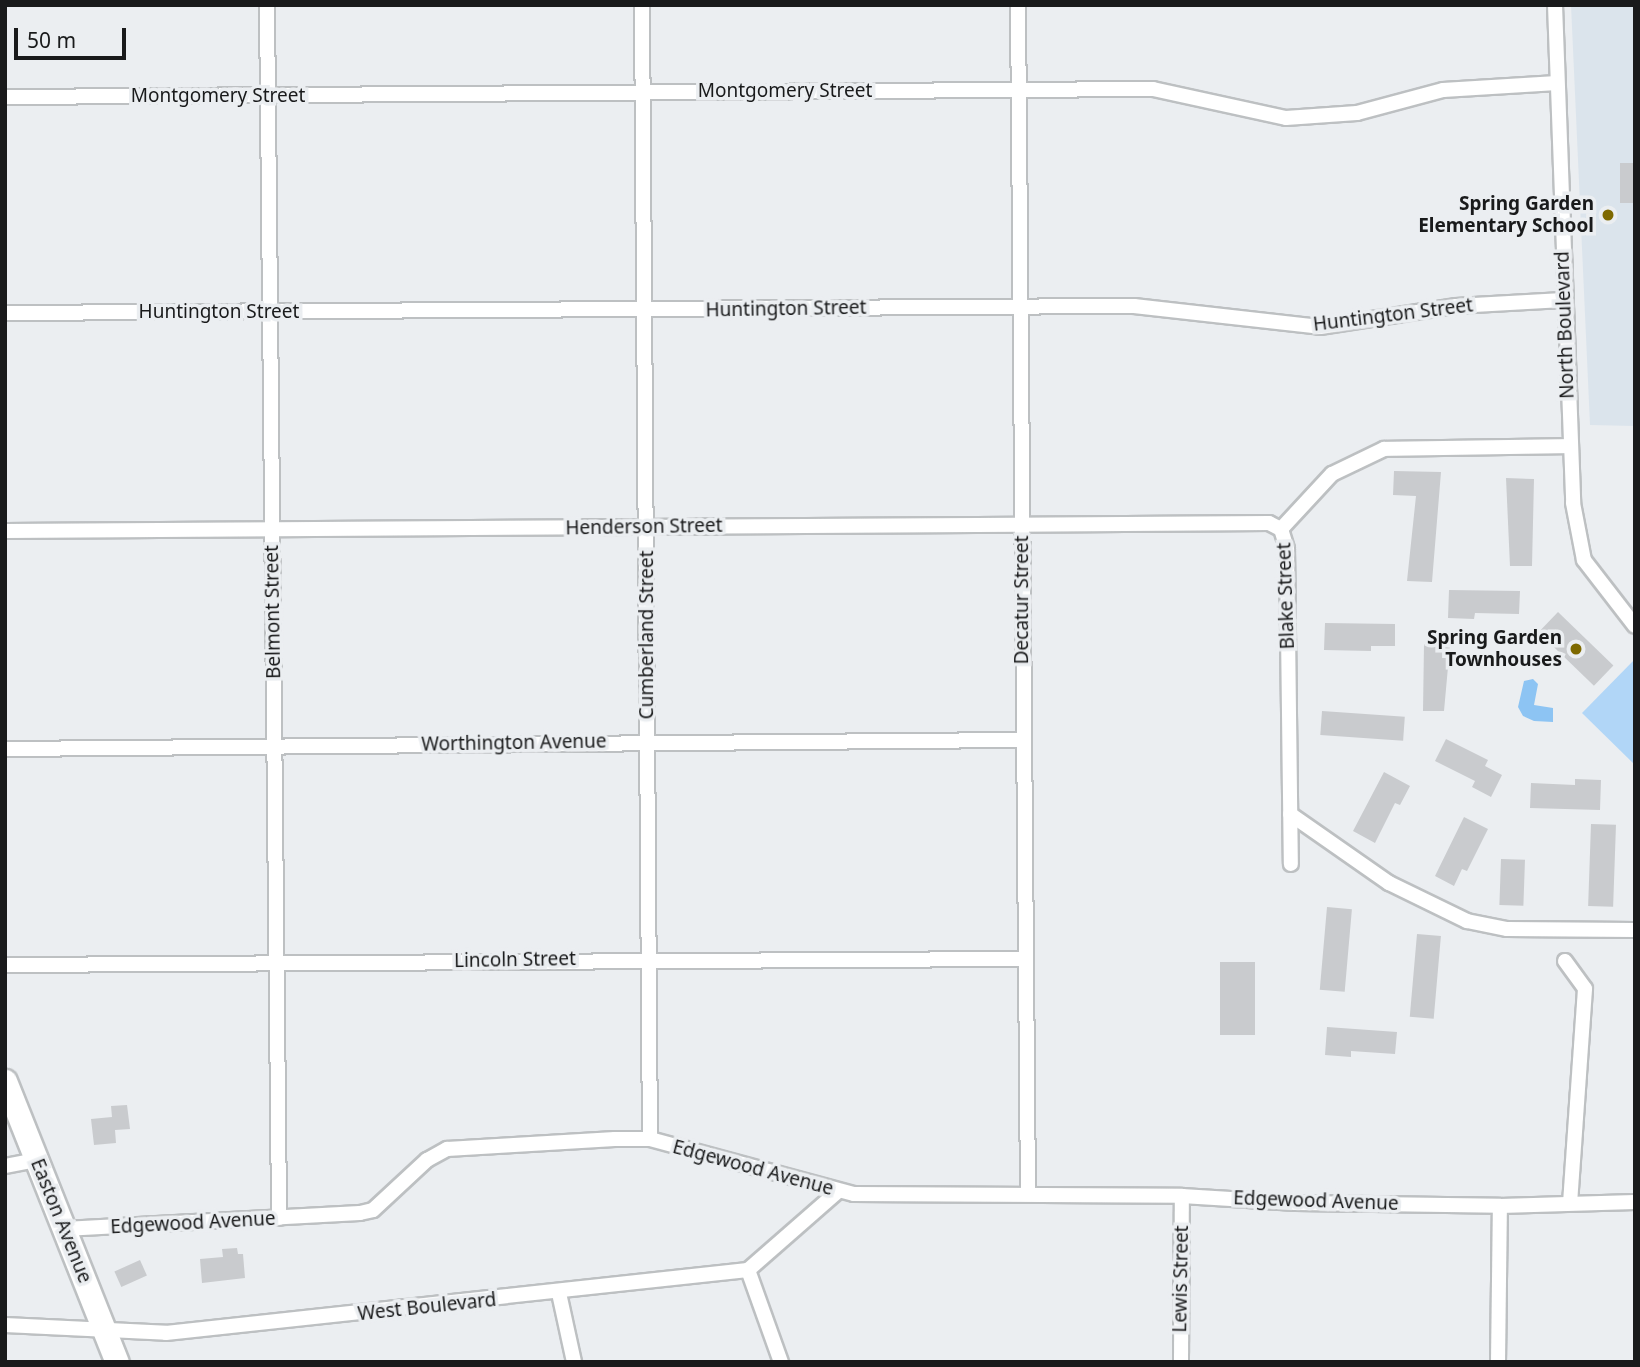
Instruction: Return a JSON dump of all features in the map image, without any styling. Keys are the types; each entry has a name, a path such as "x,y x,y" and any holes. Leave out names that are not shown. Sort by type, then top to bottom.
{"main road":[{"name":"Easton Avenue","path":"5,1081 117,1362"}],"street":[{"name":"Belmont Street","path":"267,5 279,1218"},
{"name":"Cumberland Street","path":"642,5 650,1139"},
{"name":"Decatur Street","path":"1018,5 1028,1194"},
{"name":"North Boulevard","path":"1555,5 1568,446 1573,503 1584,560 1634,623"},
{"name":"Montgomery Street","path":"5,97 1153,89 1286,118 1357,113 1443,90 1557,83"},
{"name":"Huntington Street","path":"5,313 1021,306 1172,308 1271,325 1320,327 1456,306 1563,300"},
{"name":"Blake Street","path":"1291,864 1287,549 1281,529 1332,474 1384,449 1568,446"},
{"name":"Henderson Street","path":"5,531 1022,523 1269,523 1281,529"},
{"name":"Worthington Avenue","path":"5,749 1023,740"},
{"path":"1290,814 1388,883 1467,921 1507,929 1635,930"},
{"name":"Lincoln Street","path":"5,965 649,958 1025,958"},
{"path":"1565,961 1585,989 1570,1201"},
{"name":"Edgewood Avenue","path":"64,1229 279,1218 373,1210 427,1160 447,1149 650,1139 837,1192 1182,1196 1296,1203 1500,1206 1570,1201 1635,1202"},
{"path":"5,1166 36,1160"},
{"path":"782,1362 748,1270 837,1192"},
{"name":"Lewis Street","path":"1181,1362 1182,1196"},
{"path":"1498,1362 1500,1206"},
{"name":"West Boulevard","path":"5,1325 58,1325 105,1333 166,1333 559,1293 748,1270"},
{"path":"559,1293 574,1362"}],"shaded area":[{"name":"Spring Garden Elementary School","path":"1571,5 1635,5 1635,426 1590,425"},
{"path":"1635,659 1635,765 1582,713"},
{"path":"1533,679 1538,684 1534,705 1553,708 1553,722 1534,721 1523,716 1518,707 1524,681"}],"building":[{"path":"1620,163 1635,163 1635,203 1620,203"},
{"path":"1394,471 1441,472 1432,582 1407,581 1416,496 1393,495"},
{"path":"1506,478 1534,479 1532,566 1510,566"},
{"path":"1449,590 1520,591 1519,614 1475,613 1474,619 1448,618"},
{"name":"Spring Garden Townhouses","path":"1558,612 1613,665 1594,686 1539,632"},
{"path":"1325,623 1395,624 1395,646 1371,646 1371,651 1324,650"},
{"path":"1424,644 1450,645 1444,711 1423,711"},
{"path":"1322,711 1405,717 1403,741 1320,735"},
{"path":"1446,739 1488,760 1485,766 1502,775 1491,797 1472,787 1475,781 1435,761"},
{"path":"1384,772 1410,786 1400,805 1395,803 1375,843 1353,831"},
{"path":"1575,779 1601,780 1600,810 1530,808 1531,783 1575,785"},
{"path":"1464,817 1488,829 1467,871 1462,869 1454,886 1435,876"},
{"path":"1591,824 1616,825 1613,907 1588,906"},
{"path":"1501,859 1525,860 1523,906 1499,905"},
{"path":"1327,907 1352,909 1345,992 1320,990"},
{"path":"1417,934 1441,936 1434,1019 1410,1017"},
{"path":"1220,962 1255,962 1255,1035 1220,1035"},
{"path":"1327,1027 1397,1032 1395,1054 1351,1051 1351,1057 1325,1055"},
{"path":"127,1105 130,1129 115,1130 116,1143 94,1145 91,1119 112,1117 111,1106"},
{"path":"237,1248 238,1254 243,1254 245,1278 202,1283 200,1259 223,1257 222,1249"},
{"path":"140,1260 147,1276 121,1287 114,1271"}],"place":[{"name":"Spring Garden Elementary School","path":"1608,215"},
{"name":"Spring Garden Townhouses","path":"1576,649"}]}
